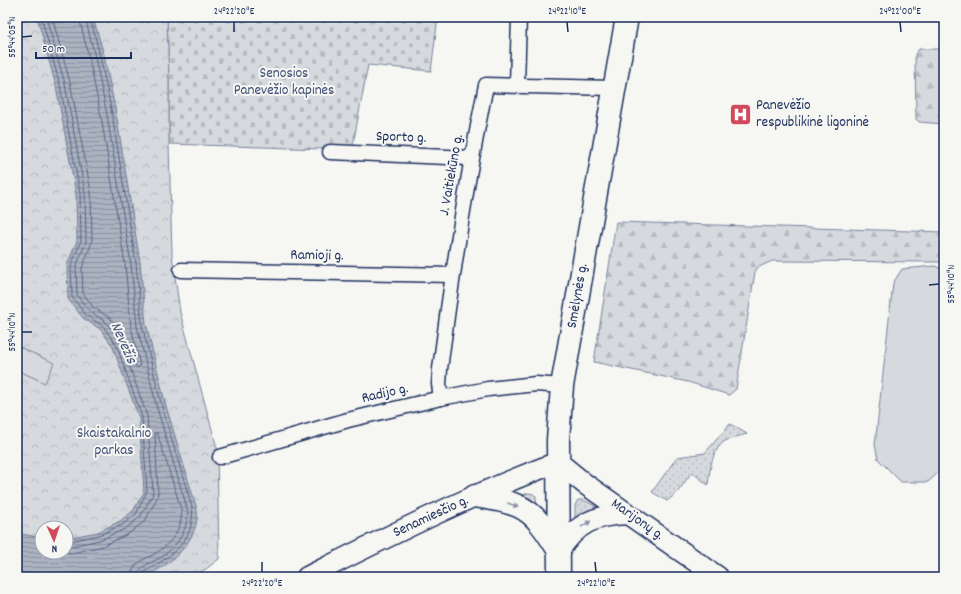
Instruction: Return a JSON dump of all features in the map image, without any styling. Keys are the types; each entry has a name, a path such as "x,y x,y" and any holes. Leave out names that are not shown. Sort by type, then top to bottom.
{"highway":[{"name":"Smėlynės g.","path":"559,577 558,462 562,386 626,17"},
{"path":"475,496 500,500 519,506 535,518 559,552"}],"main road":[{"name":"Senamiesčio g.","path":"307,577 475,496 558,462"},
{"name":"Marijonų g.","path":"558,462 628,514 718,577"},
{"path":"559,552 566,540 591,520 610,514 628,514"}],"street":[{"path":"517,85 519,17"},
{"name":"J. Vaitiekūno g.","path":"441,398 439,384 440,370 452,275 486,85 614,88"},
{"name":"Sporto g.","path":"330,152 472,158"},
{"name":"Ramioji g.","path":"181,270 452,275"},
{"name":"Radijo g.","path":"220,457 348,420 441,398 488,389 536,384 562,386"}],"green space":[{"name":"Skaistakalnio parkas","path":"17,17 167,17 172,255 180,312 217,448 219,559 206,569 189,577 17,577"},
{"name":"Senosios Panevėžio kapinės","path":"167,17 438,17 431,71 368,65 352,150 169,144"},
{"path":"919,49 944,49 944,124 919,122 916,119 915,54"},
{"path":"616,222 944,232 944,262 772,261 757,268 755,272 736,389 729,395 688,382 594,362"},
{"path":"935,266 944,270 944,474 939,472 928,482 901,482 878,459 875,445 893,283 902,269"},
{"path":"17,346 54,363 45,383 17,370"},
{"path":"730,424 747,434 727,440 720,445 712,461 708,485 692,472 677,493 667,501 652,492 677,457 705,453"},
{"path":"529,493 536,496 537,511 514,497"},
{"path":"578,500 583,500 600,508 575,521 575,505"}],"water":[{"name":"Nevėžis","path":"37,17 93,17 104,55 116,113 140,262 146,324 166,406 197,509 195,529 177,556 159,569 140,577 17,577 17,533 34,536 34,560 74,560 74,536 98,532 120,521 133,511 144,492 139,418 112,345 100,329 83,318 68,299 67,265 77,241 76,194 56,86"}],"place":[{"name":"Panevėžio respublikinė ligoninė","path":"740,115"}]}
